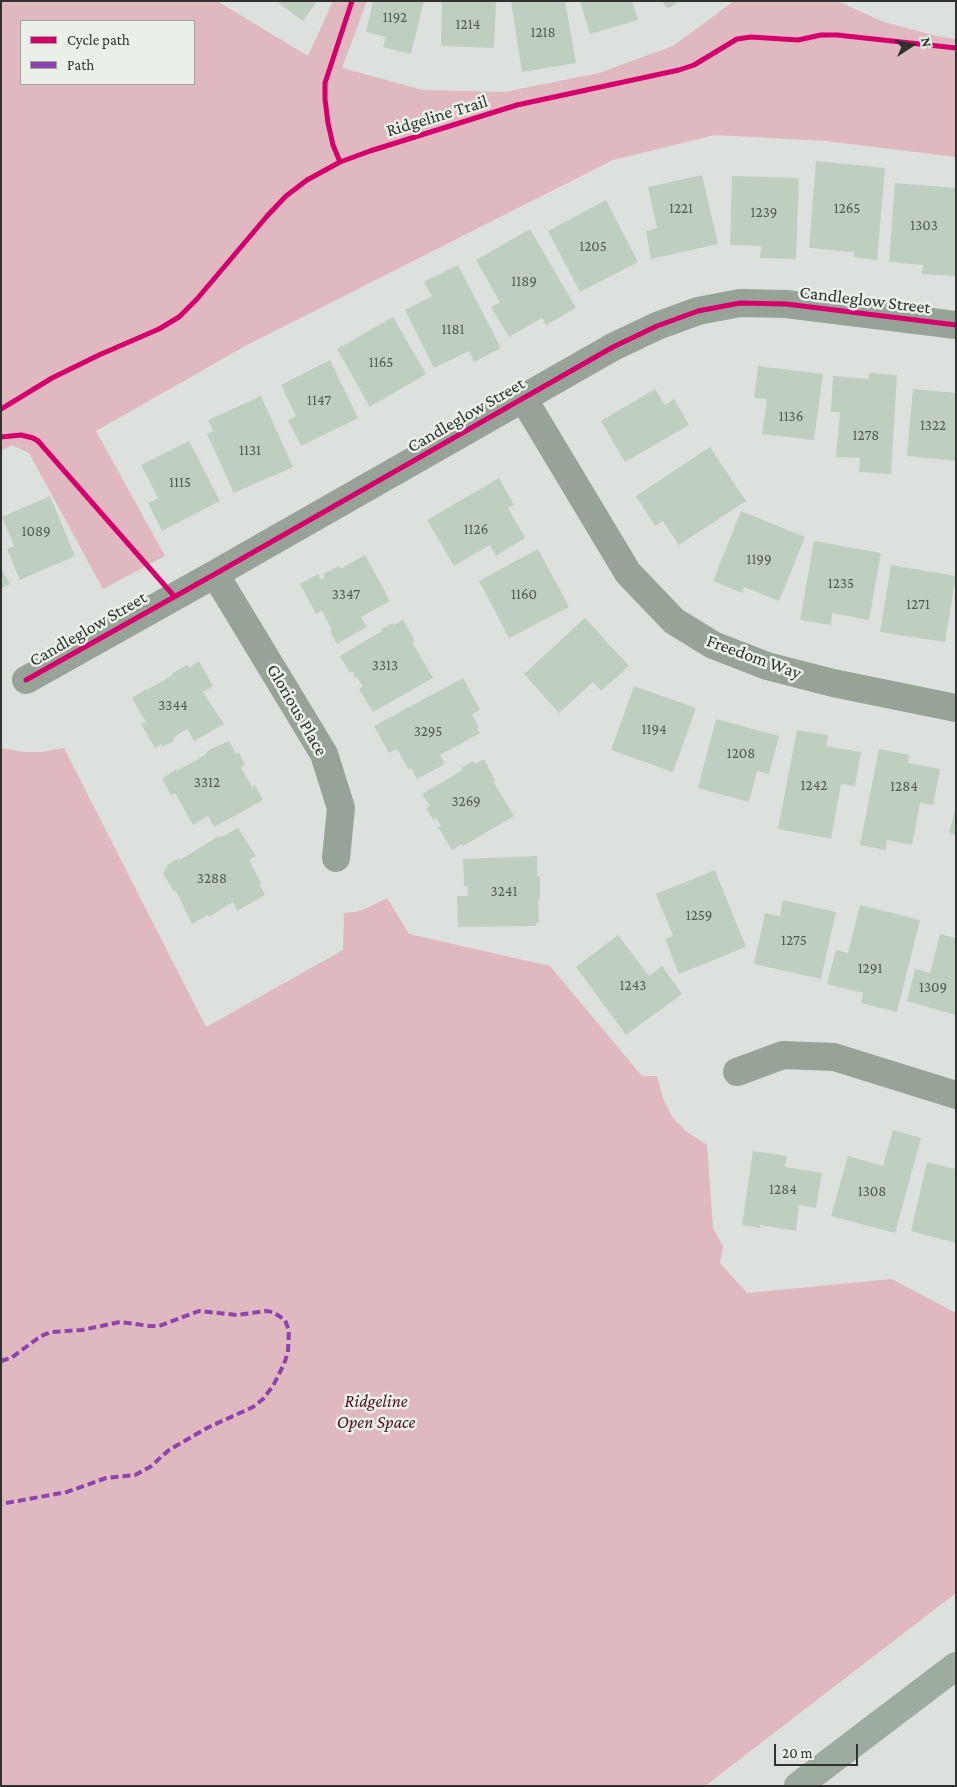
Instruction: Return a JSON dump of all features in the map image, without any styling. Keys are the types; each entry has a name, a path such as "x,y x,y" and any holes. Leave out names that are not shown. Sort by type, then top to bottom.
{"main road":[{"path":"798,1786 956,1666"}],"street":[{"name":"Candleglow Street","path":"26,680 613,347 657,326 698,311 740,304 786,304 956,325"},
{"name":"Freedom Way","path":"523,398 628,573 674,621 713,645 767,666 833,683 956,708"},
{"name":"Glorious Place","path":"215,574 324,754 341,808 336,858"},
{"path":"737,1072 783,1055 834,1057 956,1095"}],"green space":[{"path":"1,1 217,1 308,56 333,1 367,1 342,68 423,90 504,92 599,73 673,46 734,1 837,1 884,22 956,39 956,157 826,141 715,135 613,160 247,345 96,431 165,556 103,589 29,453 12,445 1,451"},
{"name":"Ridgeline Open Space","path":"1,748 24,752 41,752 64,748 206,1027 343,950 344,913 365,909 387,898 409,934 550,966 642,1076 657,1076 663,1098 672,1117 687,1132 707,1145 713,1228 723,1246 720,1263 747,1293 892,1279 956,1313 956,1593 705,1786 1,1786"}],"building":[{"path":"276,1 317,1 303,21"},
{"path":"373,1 424,1 411,54 383,47 386,37 366,32"},
{"path":"442,1 496,1 494,48 441,46"},
{"path":"511,1 565,1 576,63 522,72"},
{"path":"580,1 632,1 638,20 590,34"},
{"path":"662,1 680,1 667,9"},
{"path":"816,161 885,168 877,260 854,257 854,252 809,248"},
{"path":"702,175 718,244 651,259 646,231 657,228 648,187"},
{"path":"732,176 799,178 796,259 760,258 761,246 730,245"},
{"path":"895,183 956,188 956,276 922,274 923,265 889,262"},
{"path":"606,200 638,262 580,292 548,231"},
{"path":"530,229 576,308 546,325 542,318 509,337 491,307 500,302 476,260"},
{"path":"458,265 501,348 474,362 469,351 434,368 405,310 432,296 424,282"},
{"path":"393,317 426,374 370,407 337,349"},
{"path":"330,360 358,418 301,446 288,420 296,416 281,385"},
{"path":"758,366 823,374 814,440 762,434 767,399 754,398"},
{"path":"869,373 897,375 891,474 859,472 860,458 836,457 840,412 831,412 833,376 869,379"},
{"path":"655,389 665,405 674,399 689,425 625,462 601,421"},
{"path":"913,389 956,393 956,461 907,456"},
{"path":"261,396 293,467 234,493 207,434 213,431 208,420"},
{"path":"189,441 220,501 162,531 148,503 158,498 141,465"},
{"path":"710,447 746,501 679,545 663,521 655,526 636,496"},
{"path":"499,478 514,505 508,508 525,538 496,556 490,545 454,566 427,520"},
{"path":"50,496 75,556 20,580 7,549 14,546 2,517"},
{"path":"741,511 805,537 779,601 744,587 742,593 713,581"},
{"path":"814,541 881,553 869,620 832,613 831,625 800,620"},
{"path":"538,549 569,607 509,638 479,581"},
{"path":"365,555 390,601 361,617 367,627 337,644 322,611 316,614 300,584 318,574 321,580 325,577 323,574 339,566 340,569"},
{"path":"891,565 956,576 945,642 880,632"},
{"path":"1,568 10,584 1,588"},
{"path":"585,618 629,666 601,691 593,682 559,713 524,674"},
{"path":"403,620 415,641 412,642 433,678 373,712 359,689 363,687 352,671 350,673 340,656 382,631 381,629"},
{"path":"199,661 213,686 203,692 224,724 194,741 187,729 173,738 174,741 162,747 161,744 155,748 141,724 146,722 132,698 187,665 190,667"},
{"path":"463,678 480,710 472,714 480,733 440,755 445,764 417,779 411,768 409,770 397,749 389,753 374,726"},
{"path":"634,686 696,708 673,772 611,750"},
{"path":"716,719 779,736 769,774 757,771 749,802 698,788"},
{"path":"797,730 828,735 826,746 861,752 855,786 841,784 831,839 778,829"},
{"path":"229,741 236,754 239,753 245,765 241,767 252,787 255,785 263,800 214,827 208,816 193,825 175,793 171,795 162,779 176,769 177,771 205,755 207,751"},
{"path":"879,749 909,755 908,763 940,769 933,805 920,803 912,845 887,840 886,850 860,845"},
{"path":"484,759 495,780 493,781 514,816 463,846 462,844 452,850 438,827 441,826 436,818 433,820 426,808 430,806 422,794 463,770 461,768 473,761 475,764"},
{"path":"956,811 956,835 949,833"},
{"path":"238,828 256,856 249,860 265,895 237,911 233,902 209,917 208,915 192,924 176,891 174,892 163,873 165,872 164,870 167,868 167,865 179,858 180,860 219,836 220,838"},
{"path":"537,856 537,877 540,876 540,899 538,899 539,923 536,923 536,926 458,927 457,896 468,896 467,886 464,886 463,859"},
{"path":"715,870 746,947 679,974 665,939 673,936 656,894"},
{"path":"783,900 836,912 821,979 754,964 765,913 780,916"},
{"path":"860,905 920,920 897,1012 861,1003 863,993 827,984 836,950 848,953"},
{"path":"940,934 956,938 956,1015 907,1001 915,969 930,973"},
{"path":"618,935 649,976 662,966 682,994 626,1035 576,967"},
{"path":"893,1130 921,1138 895,1233 831,1216 848,1156 883,1166"},
{"path":"753,1151 787,1156 785,1167 822,1173 816,1208 799,1205 796,1231 760,1225 760,1228 742,1225"},
{"path":"927,1162 956,1169 956,1243 911,1231"}],"marked path":[{"path":"1,1361 11,1358 41,1336 51,1332 82,1330 120,1322 159,1326 199,1311 237,1315 266,1311 273,1312 285,1320 289,1331 288,1352 284,1364 273,1386 263,1399 253,1407 209,1427 181,1443 169,1450 150,1467 135,1475 106,1478 67,1492 1,1504"}],"cycle path":[{"path":"340,162 333,145 328,123 325,83 352,1"},
{"name":"Ridgeline Trail","path":"1,409 52,378 159,329 179,317 197,299 286,196 307,180 340,162 517,105 679,70 694,65 737,39 751,37 798,40 821,35 837,35 956,48"},
{"path":"26,680 613,347 657,326 698,311 740,303 786,304 956,325"},
{"path":"1,437 21,435 38,441 174,596"}]}
